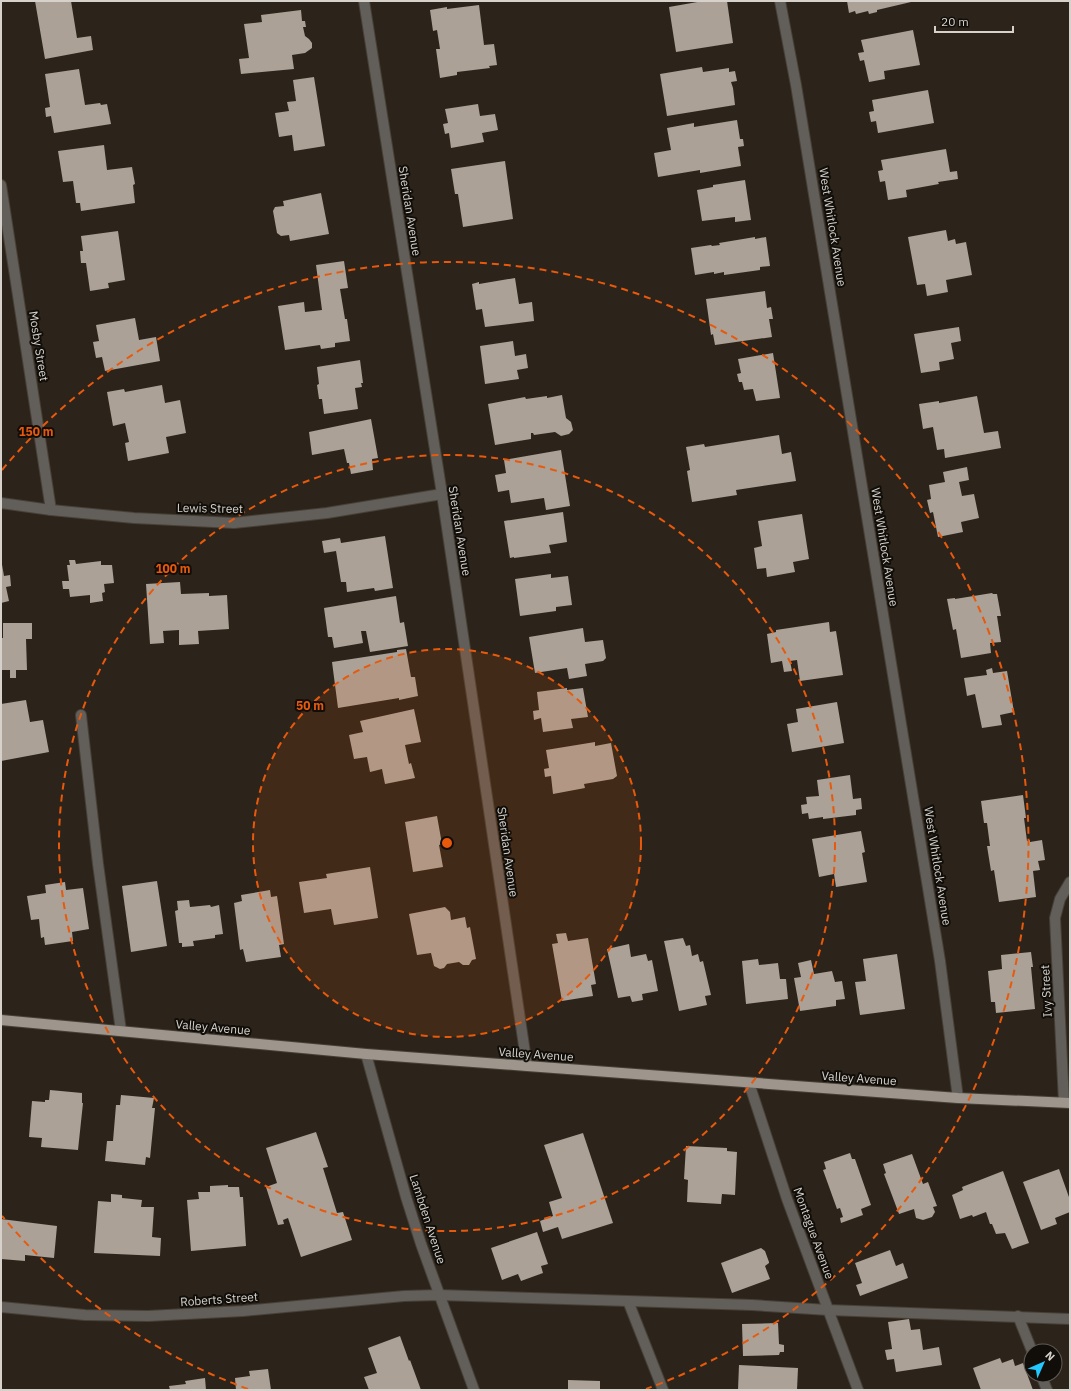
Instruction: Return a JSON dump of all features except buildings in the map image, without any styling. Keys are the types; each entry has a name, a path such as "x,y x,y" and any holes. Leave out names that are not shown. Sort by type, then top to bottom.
{"main road":[{"name":"Valley Avenue","path":"1,1020 366,1054 958,1098 1067,1102"}],"street":[{"name":"Sheridan Avenue","path":"364,1 442,494 527,1066"},
{"name":"West Whitlock Avenue","path":"780,1 796,85 938,946 958,1098"},
{"name":"Mosby Street","path":"1,185 51,510"},
{"name":"Lewis Street","path":"1,503 51,510 134,518 234,523 327,513 442,494"},
{"path":"81,715 98,864 121,1031"},
{"name":"Ivy Street","path":"1067,1102 1055,918 1060,899 1070,882"},
{"name":"Lambden Avenue","path":"366,1054 406,1197 439,1295 474,1390"},
{"name":"Montague Avenue","path":"749,1083 787,1199 858,1390"},
{"name":"Roberts Street","path":"1,1307 85,1315 148,1316 243,1311 404,1296 439,1295 752,1305 828,1310 1070,1319"},
{"path":"628,1301 663,1390"},
{"path":"1018,1316 1029,1343"}]}
